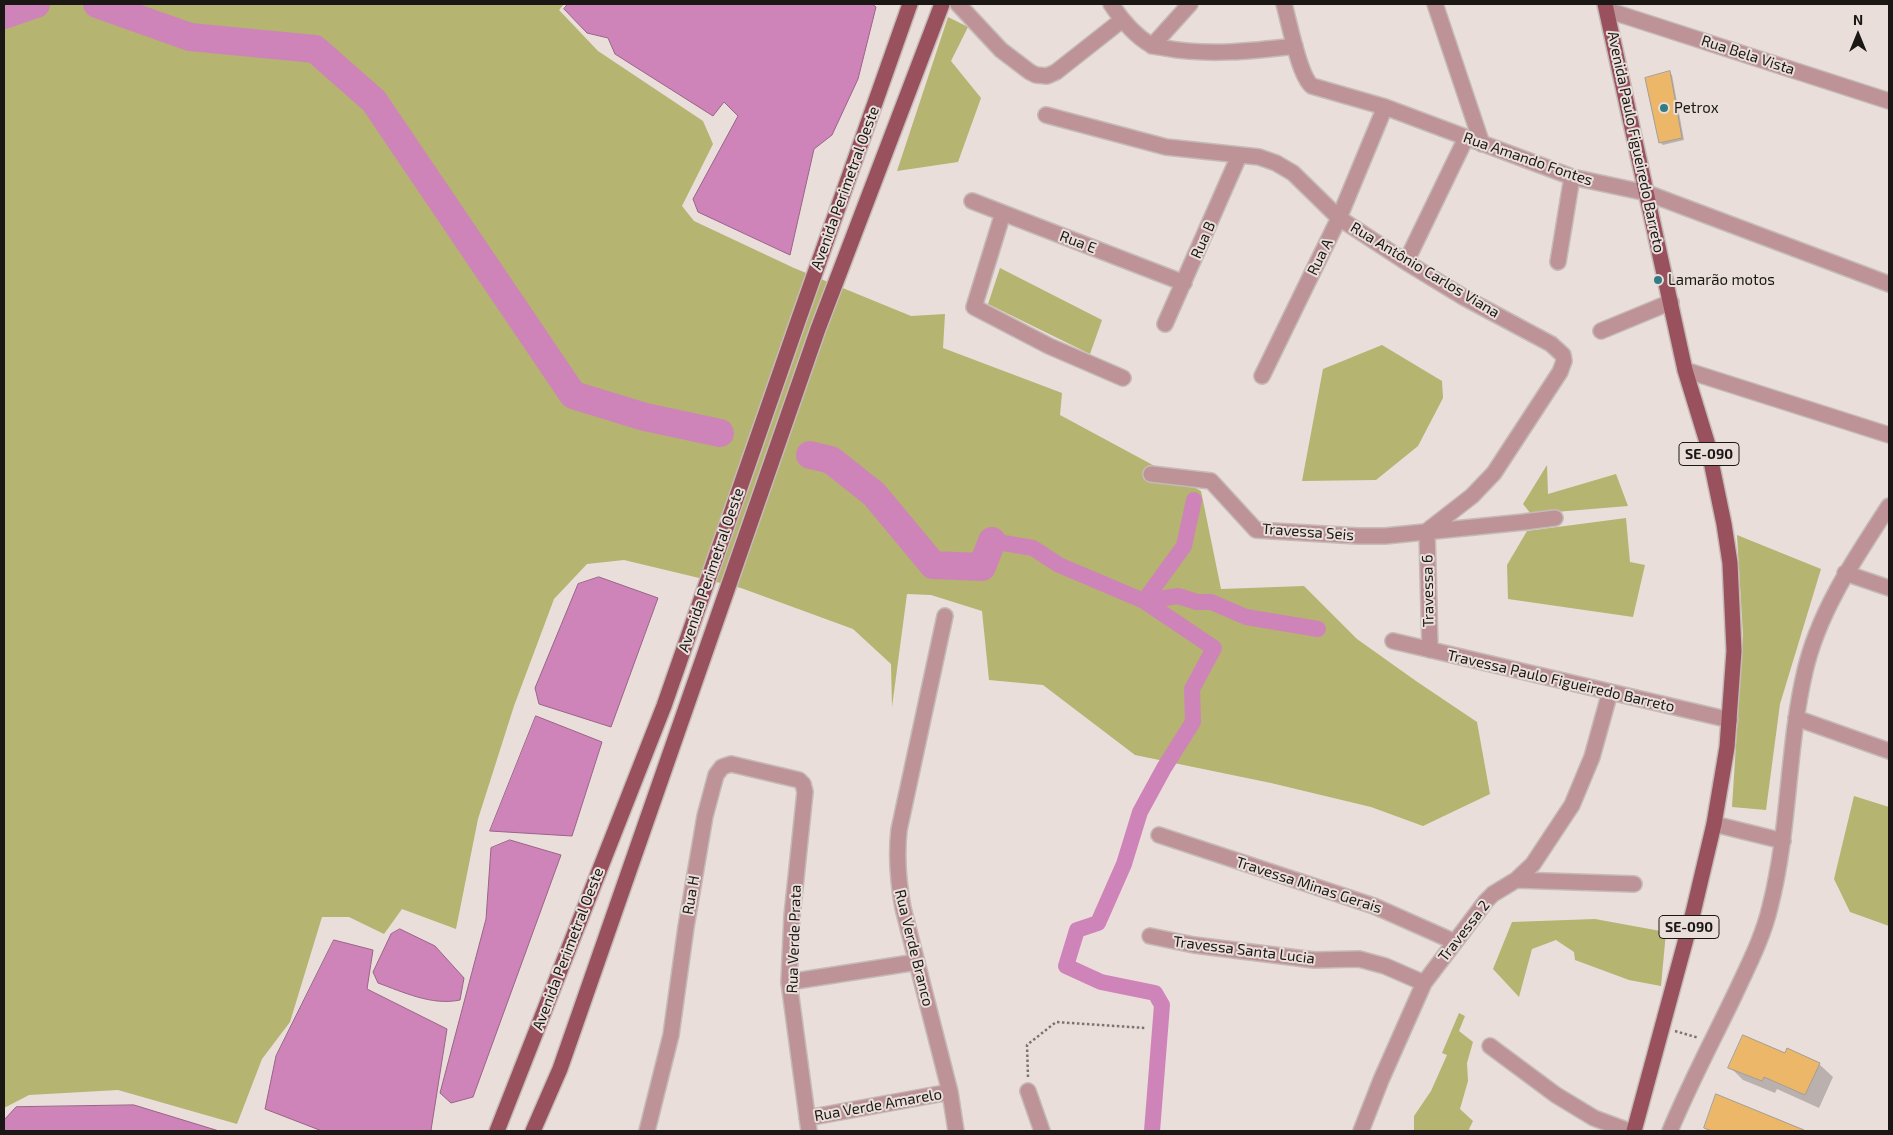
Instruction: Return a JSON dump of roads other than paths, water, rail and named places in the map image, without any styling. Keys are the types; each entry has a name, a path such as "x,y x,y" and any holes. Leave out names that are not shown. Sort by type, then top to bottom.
{"main road":[{"name":"Avenida Perimetral Oeste","path":"497,1131 664,706 910,4"},
{"name":"Avenida Perimetral Oeste","path":"533,1131 560,1069 818,329 942,4"},
{"name":"Avenida Paulo Figueiredo Barreto","path":"1606,7 1685,370 1707,442 1730,563 1734,651 1730,720 1724,772 1714,824 1693,913 1634,1131"}],"street":[{"path":"958,4 1002,50 1030,72 1042,76 1050,75 1064,67 1122,20"},
{"path":"1110,4 1122,20 1152,46 1179,51 1205,52 1254,51 1296,46 1284,4"},
{"path":"1152,46 1190,4"},
{"path":"1435,4 1482,144"},
{"name":"Rua Bela Vista","path":"1606,7 1889,101"},
{"name":"Rua Amando Fontes","path":"1296,46 1308,83 1317,88 1385,107 1572,177 1647,194 1889,284"},
{"name":"Rua A","path":"1262,376 1339,218 1385,107"},
{"name":"Rua Antônio Carlos Viana","path":"1046,115 1166,147 1268,159 1285,168 1339,218 1465,298 1551,344 1563,355 1564,364 1560,372 1494,473 1472,496 1427,531"},
{"path":"1406,262 1466,138"},
{"name":"Rua B","path":"1165,324 1240,156"},
{"path":"1558,262 1572,177"},
{"name":"Rua E","path":"972,201 1184,283"},
{"path":"1003,213 974,307 1049,346 1124,378"},
{"path":"1601,331 1671,302"},
{"path":"1685,370 1889,435"},
{"name":"Travessa Seis","path":"1151,474 1211,480 1256,530 1385,536 1555,518"},
{"path":"1670,1131 1747,968 1770,909 1783,841 1796,718 1805,669 1812,648 1845,573 1889,506"},
{"name":"Travessa 6","path":"1427,531 1430,650"},
{"path":"1845,573 1889,588"},
{"name":"Rua Verde Branco","path":"945,616 899,830 897,850 898,882 950,1092 956,1131"},
{"name":"Travessa Paulo Figueiredo Barreto","path":"1393,641 1730,720"},
{"name":"Travessa 2","path":"1361,1131 1380,1080 1424,983 1493,894 1516,880 1534,864 1572,805 1592,757 1610,692"},
{"path":"1796,718 1889,751"},
{"name":"Rua H","path":"647,1131 671,1034 686,927 704,825 716,775 722,767 730,764 799,780 804,788 805,806"},
{"name":"Rua Verde Prata","path":"805,806 792,916 789,982 808,1125"},
{"path":"1714,824 1783,841"},
{"name":"Travessa Minas Gerais","path":"1159,835 1374,906 1455,942"},
{"path":"1516,880 1634,884"},
{"name":"Travessa Santa Lucia","path":"1150,936 1194,945 1314,960 1359,958 1385,966 1424,983"},
{"path":"789,982 917,962"},
{"path":"1490,1046 1556,1095 1594,1118 1629,1131"},
{"path":"1028,1091 1042,1131"},
{"name":"Rua Verde Amarelo","path":"808,1125 950,1092"}],"waterway":[{"path":"4,15 36,4"},
{"path":"97,4 190,37 315,49 374,101 573,395 645,417 720,433"},
{"path":"810,455 831,460 874,494 933,565 982,567 992,541"},
{"path":"1144,601 1184,546 1194,500"},
{"path":"992,541 1033,548 1059,565 1144,601 1214,648 1192,689 1193,722 1164,768 1140,812 1124,864 1098,923 1077,930 1066,966 1101,982 1155,993 1162,1005 1152,1131"},
{"path":"1144,601 1178,596 1197,602 1211,602 1246,617 1318,629"}],"place":[{"name":"Petrox","path":"1664,108"},
{"name":"Lamarão motos","path":"1658,280"}]}
